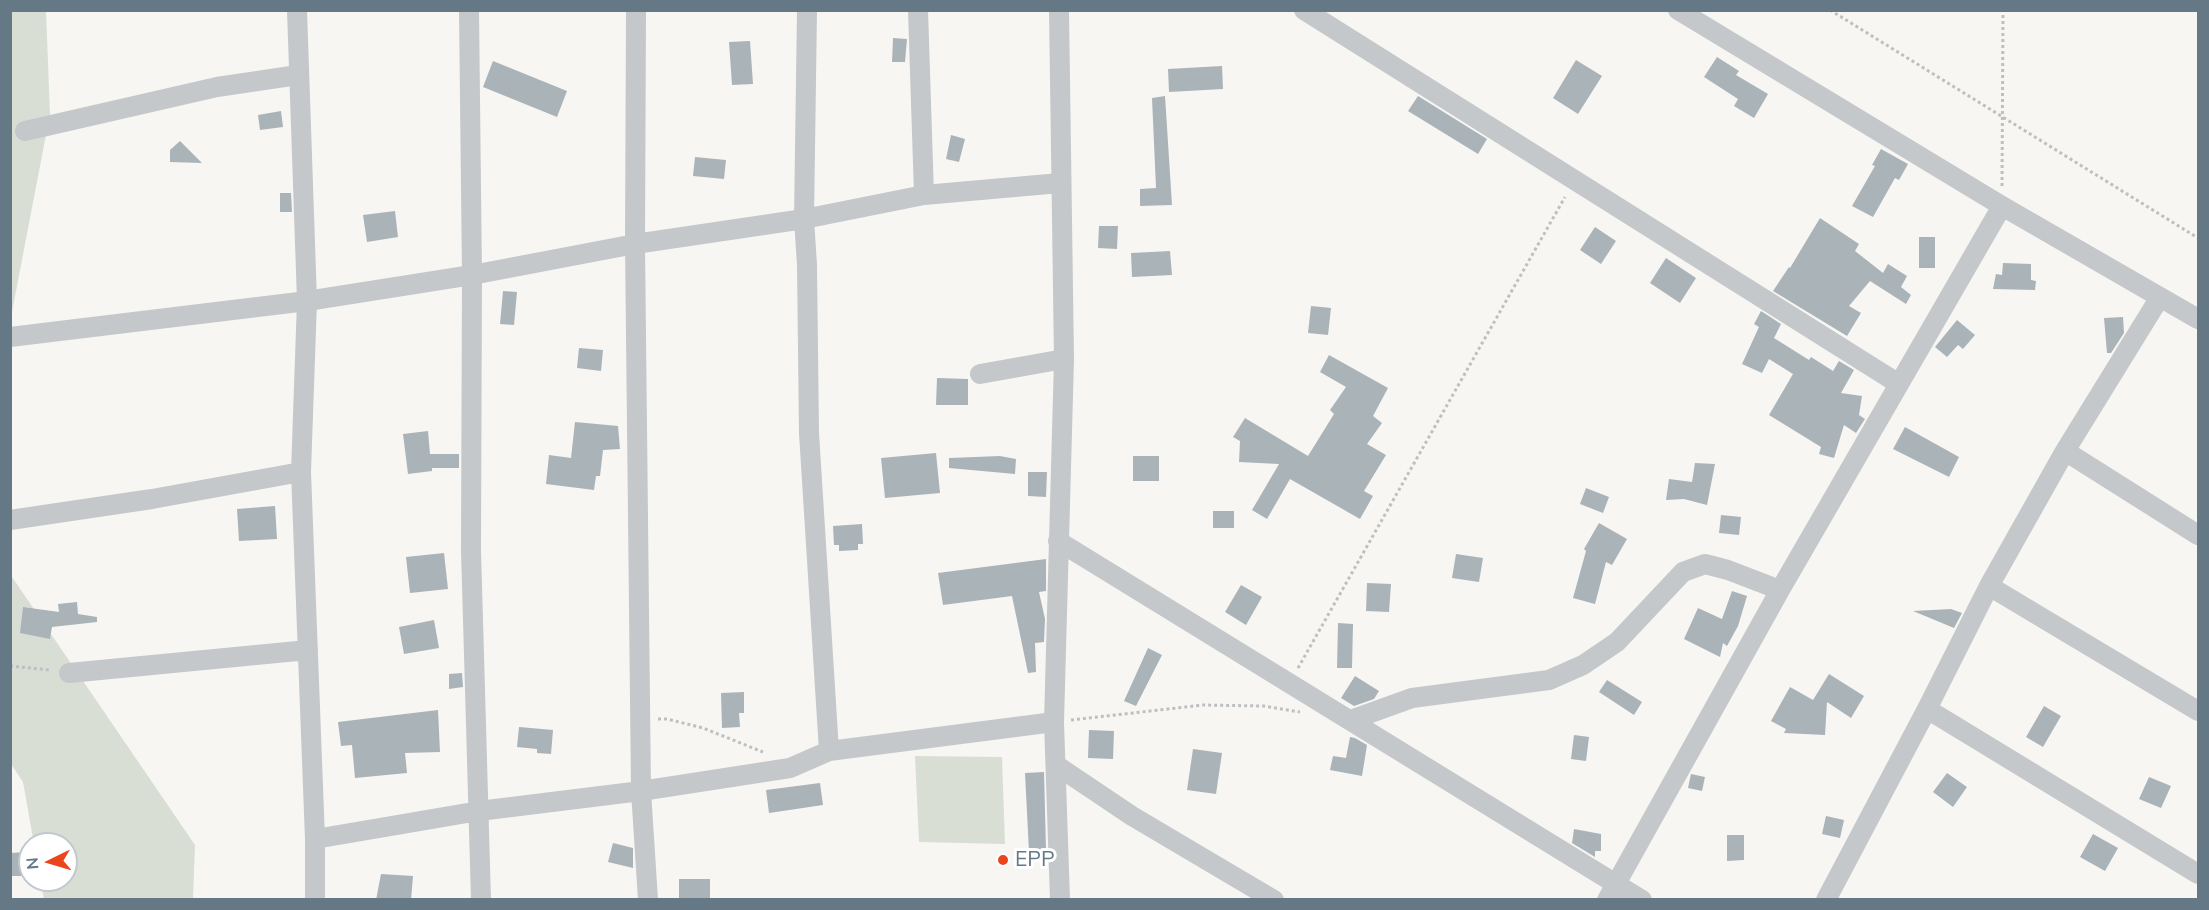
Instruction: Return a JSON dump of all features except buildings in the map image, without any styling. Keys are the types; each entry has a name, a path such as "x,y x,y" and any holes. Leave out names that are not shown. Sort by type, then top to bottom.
{"street":[{"path":"297,10 307,301 301,472 315,839 315,900"},
{"path":"469,10 472,275 471,550 481,900"},
{"path":"636,10 635,244 641,791 648,900"},
{"path":"807,10 804,219 807,265 809,433 829,751"},
{"path":"918,10 924,195"},
{"path":"1059,10 1064,359 1054,722 1060,900"},
{"path":"1304,10 1899,384"},
{"path":"1678,10 2002,206 2199,319"},
{"path":"25,131 217,87 298,75"},
{"path":"10,337 307,301 472,275 635,244 804,219 924,195 1060,183"},
{"path":"1611,892 1780,590 2002,206"},
{"path":"1826,900 1927,710 1989,586 2065,451 2160,297"},
{"path":"980,374 1064,359"},
{"path":"2065,451 2199,535"},
{"path":"10,520 152,499 301,472"},
{"path":"1058,541 1351,720 1611,892 1642,900"},
{"path":"1351,720 1412,698 1549,680 1583,665 1617,642 1683,572 1705,564 1728,570 1780,590"},
{"path":"1989,586 2199,711"},
{"path":"69,673 308,650"},
{"path":"1927,710 2199,874"},
{"path":"315,839 479,811 641,791 790,768 829,751 1054,722"},
{"path":"1056,765 1132,816 1274,900"}],"path":[{"path":"1830,10 2199,238"},
{"path":"2002,206 2003,10"},
{"path":"1290,683 1575,180"},
{"path":"10,666 69,673"},
{"path":"1054,722 1203,705 1263,706 1307,713"},
{"path":"641,719 667,719 704,728 764,753"}],"shaded area":[{"path":"11,11 46,11 50,114 11,317"},
{"path":"10,574 195,845 193,899 44,899 43,892 78,892 78,832 32,832 23,782 11,764"},
{"path":"915,756 1002,757 1005,844 919,842"}],"place":[{"name":"EPP","path":"1003,860"}]}
